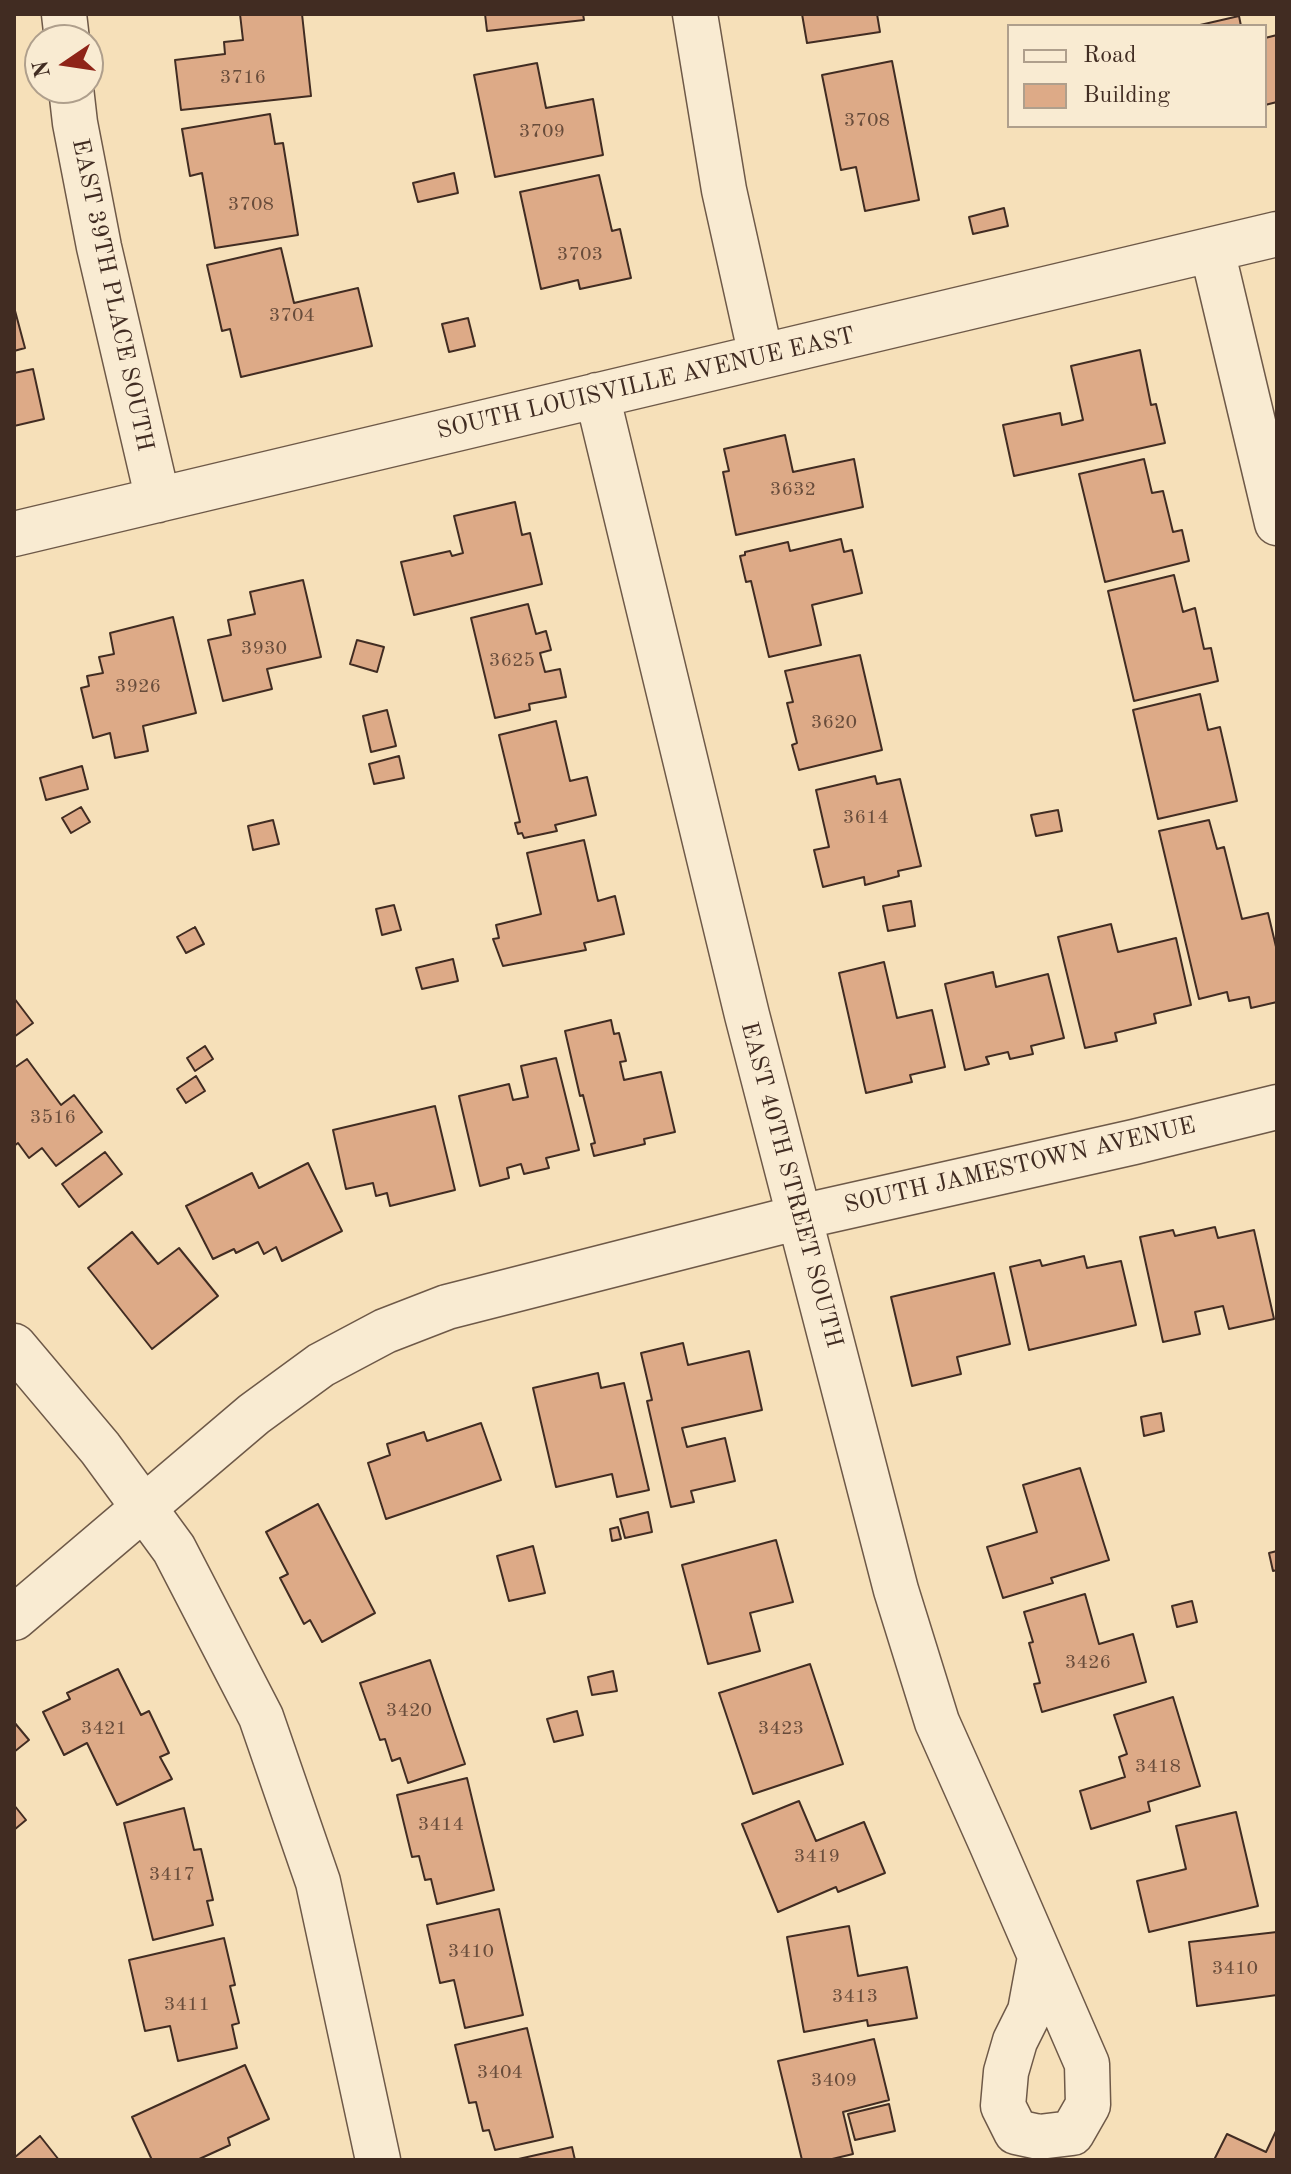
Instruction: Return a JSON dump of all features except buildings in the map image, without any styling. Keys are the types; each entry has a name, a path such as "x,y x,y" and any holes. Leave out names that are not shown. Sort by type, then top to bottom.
{"street":[{"path":"695,14 724,190 761,356"},
{"name":"EAST 39TH PLACE SOUTH","path":"73,104 99,247 158,500"},
{"name":"SOUTH LOUISVILLE AVENUE EAST","path":"14,534 1277,234"},
{"path":"1212,250 1277,523"},
{"name":"EAST 40TH STREET SOUTH","path":"597,395 747,1015 896,1590 937,1722 1040,1957"},
{"name":"SOUTH JAMESTOWN AVENUE","path":"14,1618 265,1406 321,1365 385,1331 447,1307 800,1217 1277,1107"},
{"path":"14,1346 100,1448 174,1549 261,1717 318,1882 378,2160"}]}
